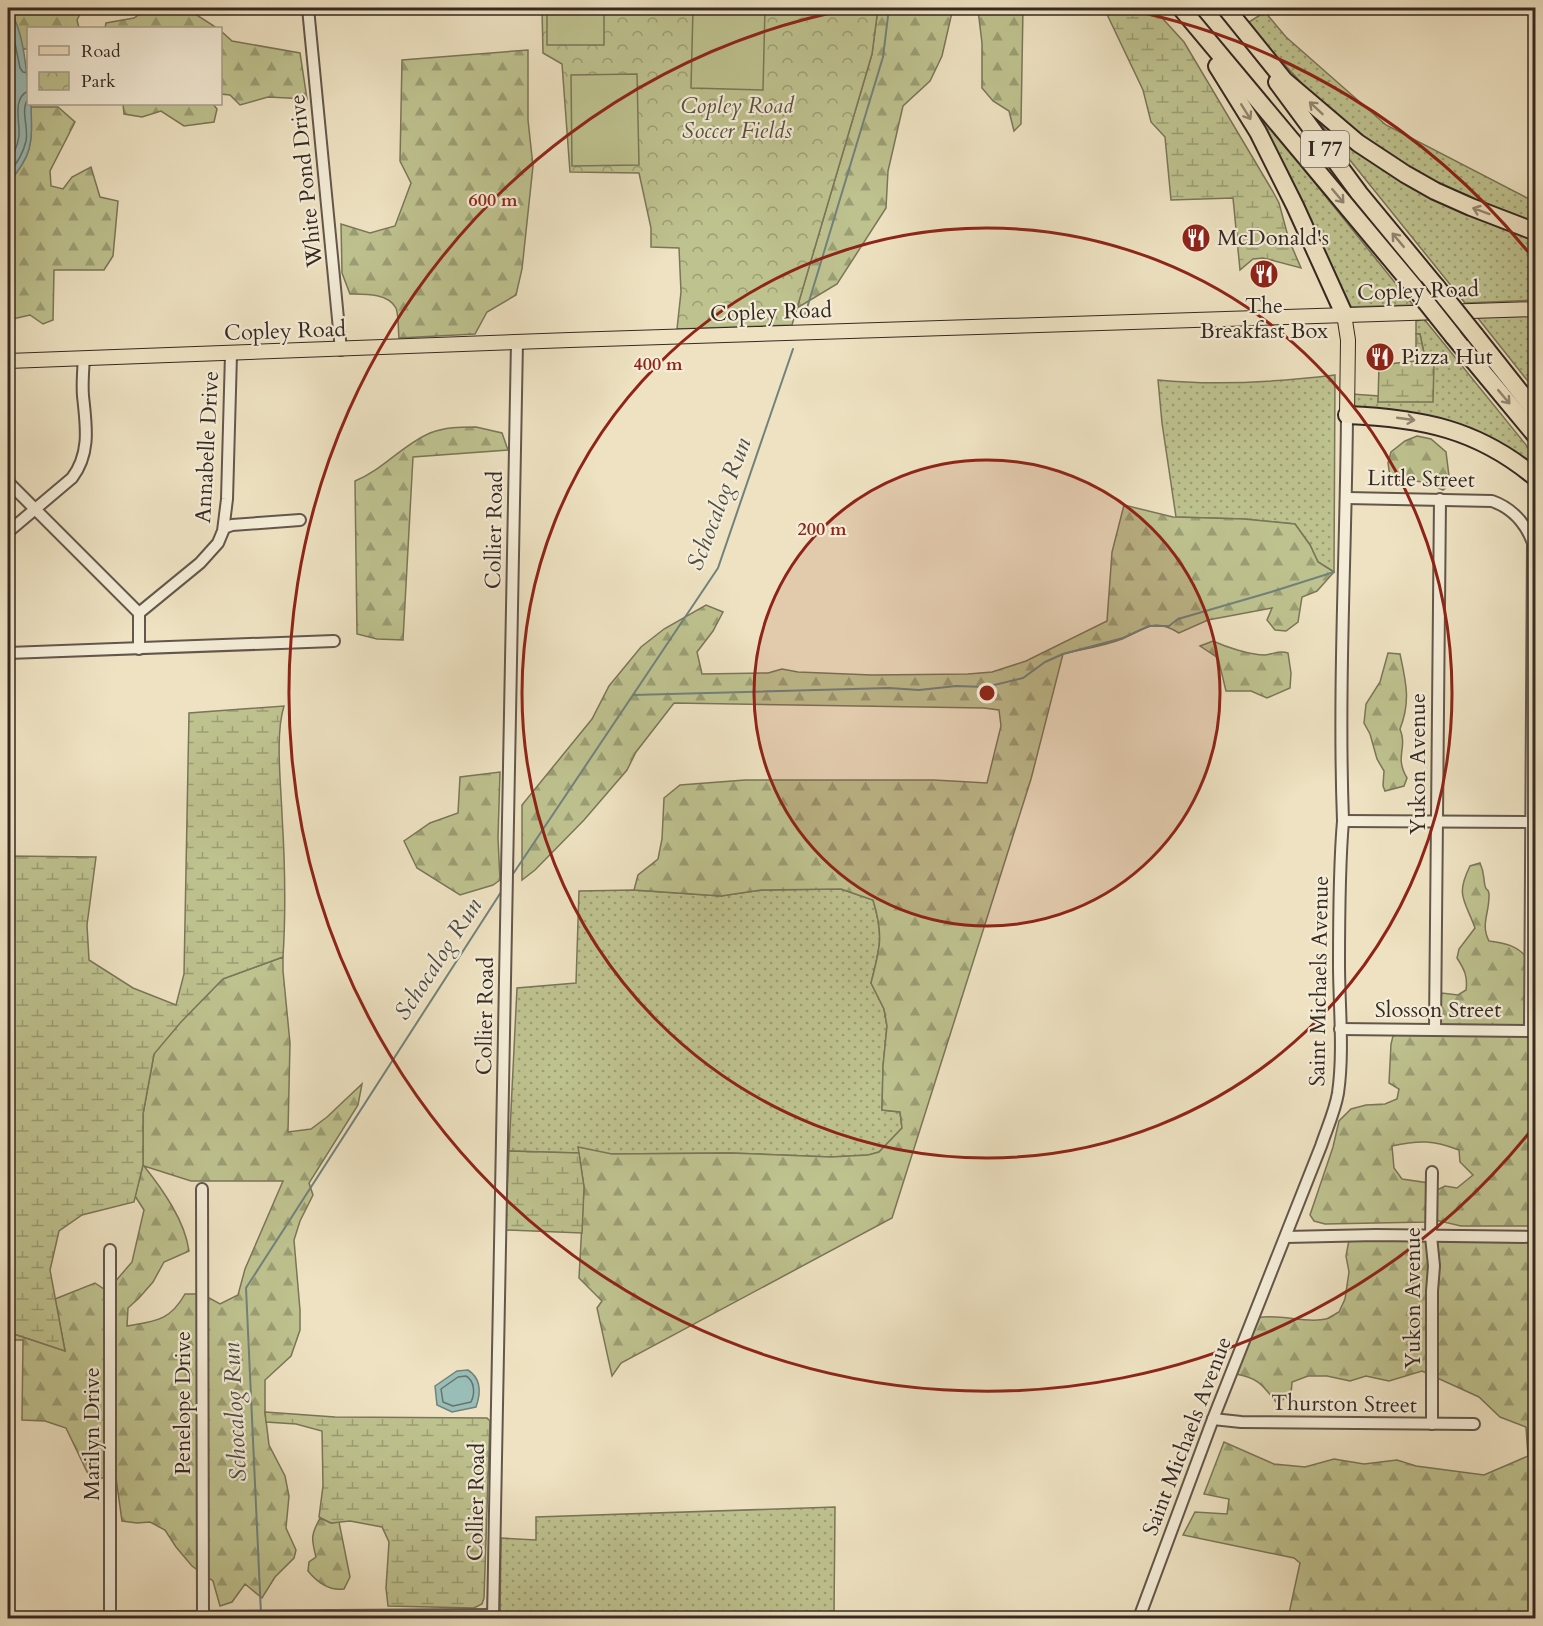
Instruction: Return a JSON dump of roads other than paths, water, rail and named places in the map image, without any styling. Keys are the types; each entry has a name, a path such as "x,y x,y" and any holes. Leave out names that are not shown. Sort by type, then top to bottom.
{"highway":[{"path":"1181,8 1258,132 1295,206 1344,314"},
{"name":"I 77","path":"1181,8 1536,436"},
{"path":"1224,8 1284,80 1358,143 1405,174 1435,190 1471,207 1536,232"},
{"name":"I 77","path":"1224,8 1359,193 1536,412"},
{"path":"1347,415 1397,418 1445,428 1493,449 1536,478"}],"main road":[{"name":"Copley Road","path":"8,361 1536,309"},
{"path":"1344,314 1348,340 1347,415"}],"street":[{"name":"White Pond Drive","path":"308,8 341,350"},
{"name":"Collier Road","path":"493,1617 517,342"},
{"name":"Annabelle Drive","path":"139,612 200,563 218,543 224,528 227,499 231,354"},
{"path":"8,532 36,510 79,469 86,444 84,358"},
{"name":"Saint Michaels Avenue","path":"1138,1618 1336,1103 1340,1029 1343,575 1347,498 1347,415"},
{"path":"8,482 139,612 139,649"},
{"name":"Little Street","path":"1347,498 1492,501 1504,506 1522,522 1529,532 1533,543 1533,822"},
{"name":"Yukon Avenue","path":"1435,1030 1440,499"},
{"path":"224,528 232,525 300,520"},
{"path":"8,653 334,640"},
{"path":"1343,821 1533,822 1533,1031"},
{"name":"Slosson Street","path":"1340,1029 1533,1031"},
{"name":"Yukon Avenue","path":"1432,1172 1431,1236 1434,1260 1432,1424"},
{"name":"Penelope Drive","path":"202,1189 203,1617"},
{"path":"1286,1237 1536,1237"},
{"name":"Marilyn Drive","path":"110,1250 110,1617"},
{"name":"Thurston Street","path":"1213,1419 1241,1422 1474,1424"},
{"path":"8,1618 493,1617"}],"water":[{"path":"8,8 18,28 24,53 27,105 31,105 31,138 23,164 8,183"},
{"path":"468,1370 478,1382 479,1397 476,1407 452,1412 437,1405 435,1386 457,1371"}],"waterway":[{"name":"Schocalog Run","path":"804,318 883,57 889,8"},
{"name":"Schocalog Run","path":"511,877 718,568 793,349"},
{"path":"633,695 986,687 1023,678 1045,662 1063,654 1123,638 1149,626 1169,626 1178,619 1334,572"},
{"name":"Schocalog Run","path":"261,1614 246,1288 503,889"}],"place":[{"name":"McDonald's","path":"1196,238"},
{"name":"The Breakfast Box","path":"1264,274"},
{"name":"Pizza Hut","path":"1380,357"}],"park label":[{"name":"Copley Road Soccer Fields","path":"737,118"}]}
